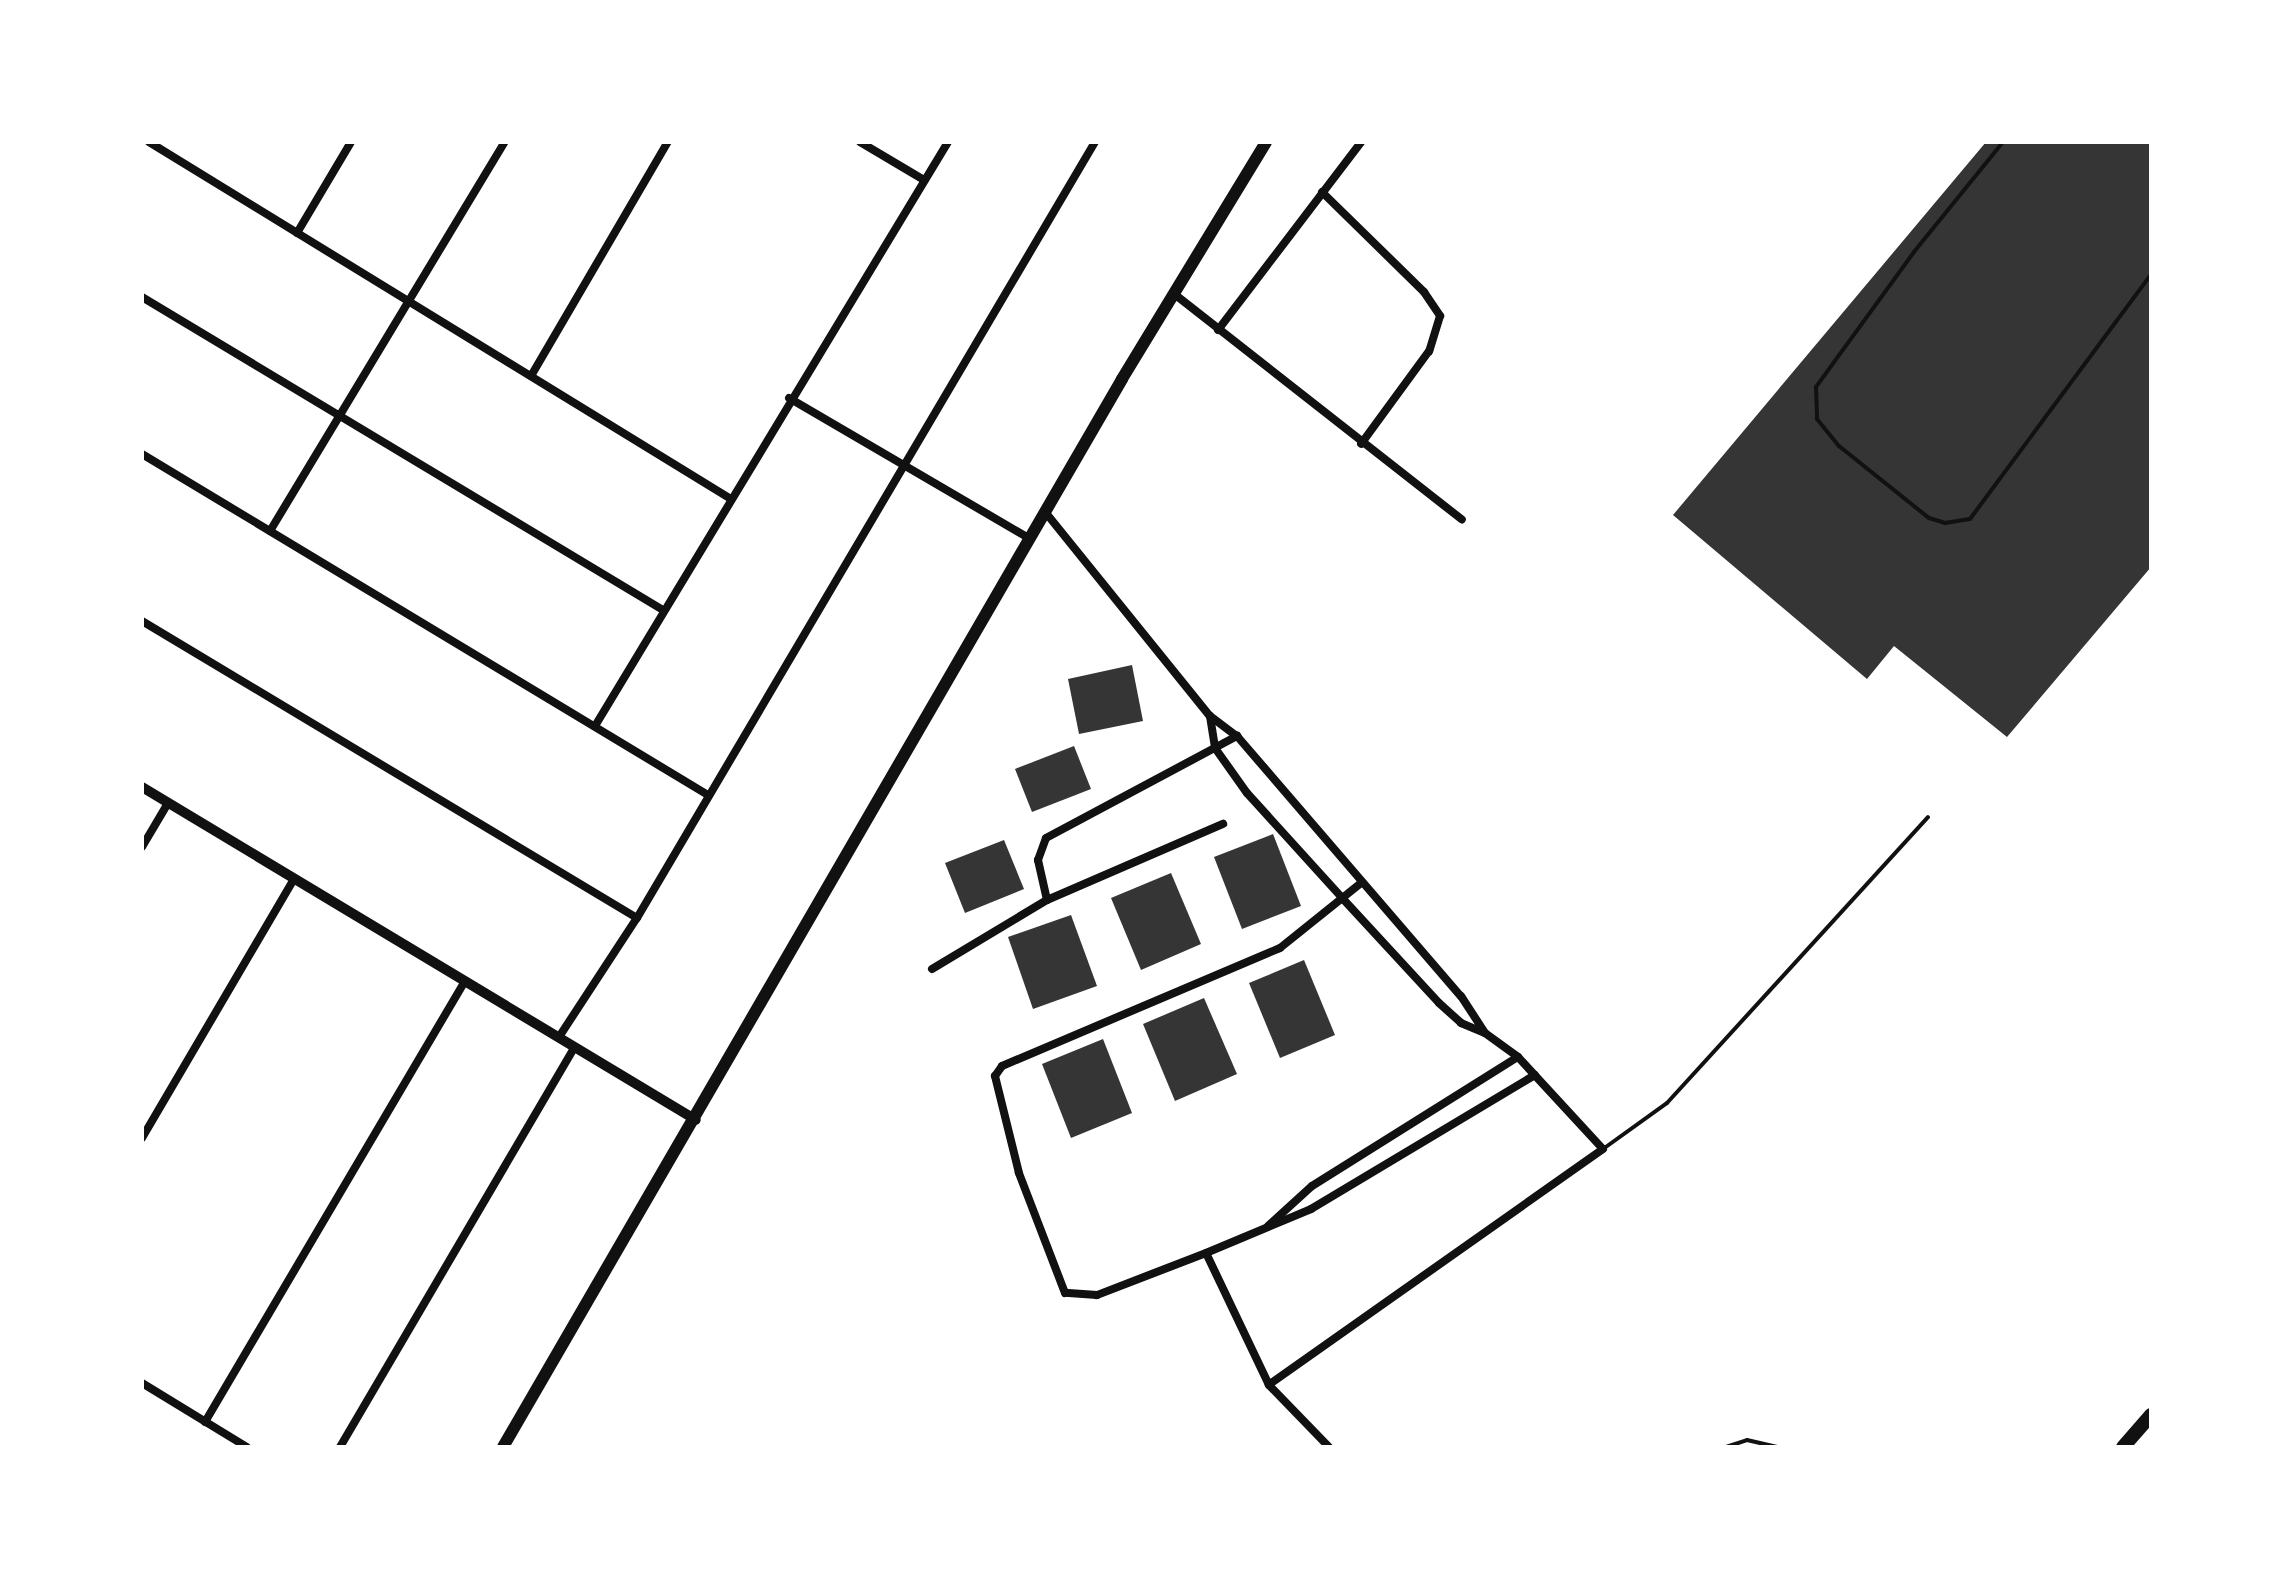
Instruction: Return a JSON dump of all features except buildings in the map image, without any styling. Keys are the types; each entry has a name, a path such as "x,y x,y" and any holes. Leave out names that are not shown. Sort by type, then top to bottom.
{"main road":[{"path":"503,1447 696,1120 1173,293 1266,142"},
{"path":"2123,1447 2151,1415"}],"street":[{"path":"149,142 731,499"},
{"path":"297,233 351,142"},
{"path":"270,531 505,142"},
{"path":"531,376 668,142"},
{"path":"860,142 924,180"},
{"path":"595,726 789,398 948,142"},
{"path":"559,1037 637,918 1095,142"},
{"path":"1218,330 1361,142"},
{"path":"1322,192 1424,292 1440,316 1429,351 1361,444"},
{"path":"1173,293 1361,444 1462,520"},
{"path":"142,297 663,610"},
{"path":"789,398 1030,539"},
{"path":"142,454 708,795"},
{"path":"1046,513 1210,716 1237,736 1468,1004 1485,1033"},
{"path":"142,621 637,918"},
{"path":"1210,716 1215,748 1247,793 1344,900 1450,1013 1518,1057 1603,1149 1269,1385"},
{"path":"1047,900 1038,860 1046,838 1237,736"},
{"path":"142,787 696,1120"},
{"path":"142,847 168,803"},
{"path":"932,969 1047,900 1223,824"},
{"path":"142,1138 294,879"},
{"path":"1361,883 1344,900 1280,948 1002,1066 995,1076 1019,1173 1065,1293 1097,1295 1311,1209 1535,1075"},
{"path":"205,1422 465,981"},
{"path":"340,1447 575,1047"},
{"path":"1268,1226 1312,1186 1518,1057"},
{"path":"1206,1253 1269,1385 1329,1447"},
{"path":"142,1383 247,1447"}],"lane":[{"path":"2003,142 1914,252 1816,387 1817,419 1839,446 1929,518 1945,523 1970,519 2151,274"},
{"path":"1603,1149 1667,1103 1928,817"},
{"path":"1726,1447 1747,1440 1777,1447"}]}
